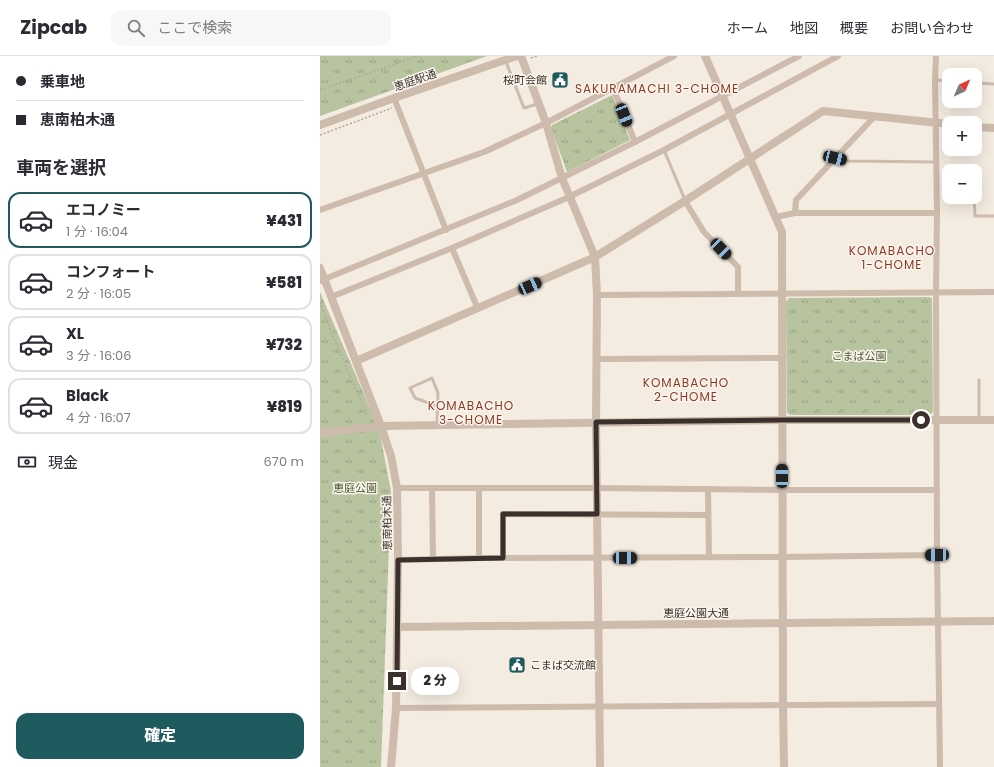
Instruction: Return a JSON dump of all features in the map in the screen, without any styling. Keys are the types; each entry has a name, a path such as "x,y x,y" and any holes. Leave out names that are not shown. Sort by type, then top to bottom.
{"street":[{"name":"恵庭駅通","path":"322,122 517,56"},
{"path":"521,56 546,123 562,178 596,257 597,558 600,767"},
{"path":"320,210 484,152 546,123 674,56"},
{"path":"705,56 751,158 782,232 784,767"},
{"path":"322,280 518,200 635,142 799,56"},
{"path":"331,297 452,248 570,197 664,150 838,56"},
{"path":"936,56 936,420 938,704 940,767"},
{"path":"613,88 635,142"},
{"path":"394,98 422,173 446,230"},
{"path":"356,361 596,257 823,111 942,123"},
{"path":"795,213 796,200 874,117"},
{"path":"982,127 994,128"},
{"path":"685,201 704,232 738,267 738,294"},
{"path":"776,217 795,213 937,213"},
{"path":"452,248 478,309"},
{"name":"恵南柏木通","path":"320,268 322,280 331,297 381,426 391,456 397,488 398,627 396,708 391,767"},
{"path":"597,295 994,292"},
{"path":"597,360 782,358"},
{"path":"320,433 381,426 782,420 994,420"},
{"path":"397,488 937,490"},
{"path":"432,488 433,559"},
{"path":"479,488 479,558"},
{"path":"708,489 710,557"},
{"path":"503,558 503,514 708,515"},
{"path":"398,560 479,558 937,555"},
{"name":"恵庭公園大通","path":"398,627 994,621"},
{"path":"396,708 938,704"}],"lane":[{"path":"505,60 524,108 539,103"},
{"path":"935,80 942,80"},
{"path":"982,83 994,84"},
{"path":"664,150 685,201"},
{"path":"835,158 849,161 936,162"},
{"path":"974,204 975,216 994,216"},
{"path":"437,406 415,398 410,388 432,378 438,393 437,425"},
{"path":"979,380 979,420"}],"path":[{"path":"320,90 418,56"},
{"path":"320,302 332,334 370,420"}],"green space":[{"path":"320,56 487,56 320,116"},
{"path":"612,95 630,140 567,172 551,128 552,125"},
{"name":"恵庭公園","path":"320,292 379,429 391,491 381,767 320,767"},
{"name":"こまば公園","path":"789,298 932,298 933,412 930,415 790,415 787,413 786,302"}],"place":[{"name":"桜町会館","path":"560,80"},
{"name":"こまば交流館","path":"517,665"}],"district":[{"name":"SAKURAMACHI 3-CHOME","path":"657,88"},
{"name":"KOMABACHO 1-CHOME","path":"892,257"},
{"name":"KOMABACHO 2-CHOME","path":"686,389"},
{"name":"KOMABACHO 3-CHOME","path":"471,412"}],"route":[{"path":"397,681 398,560 503,558 503,514 597,514 596,422 921,420"}]}
